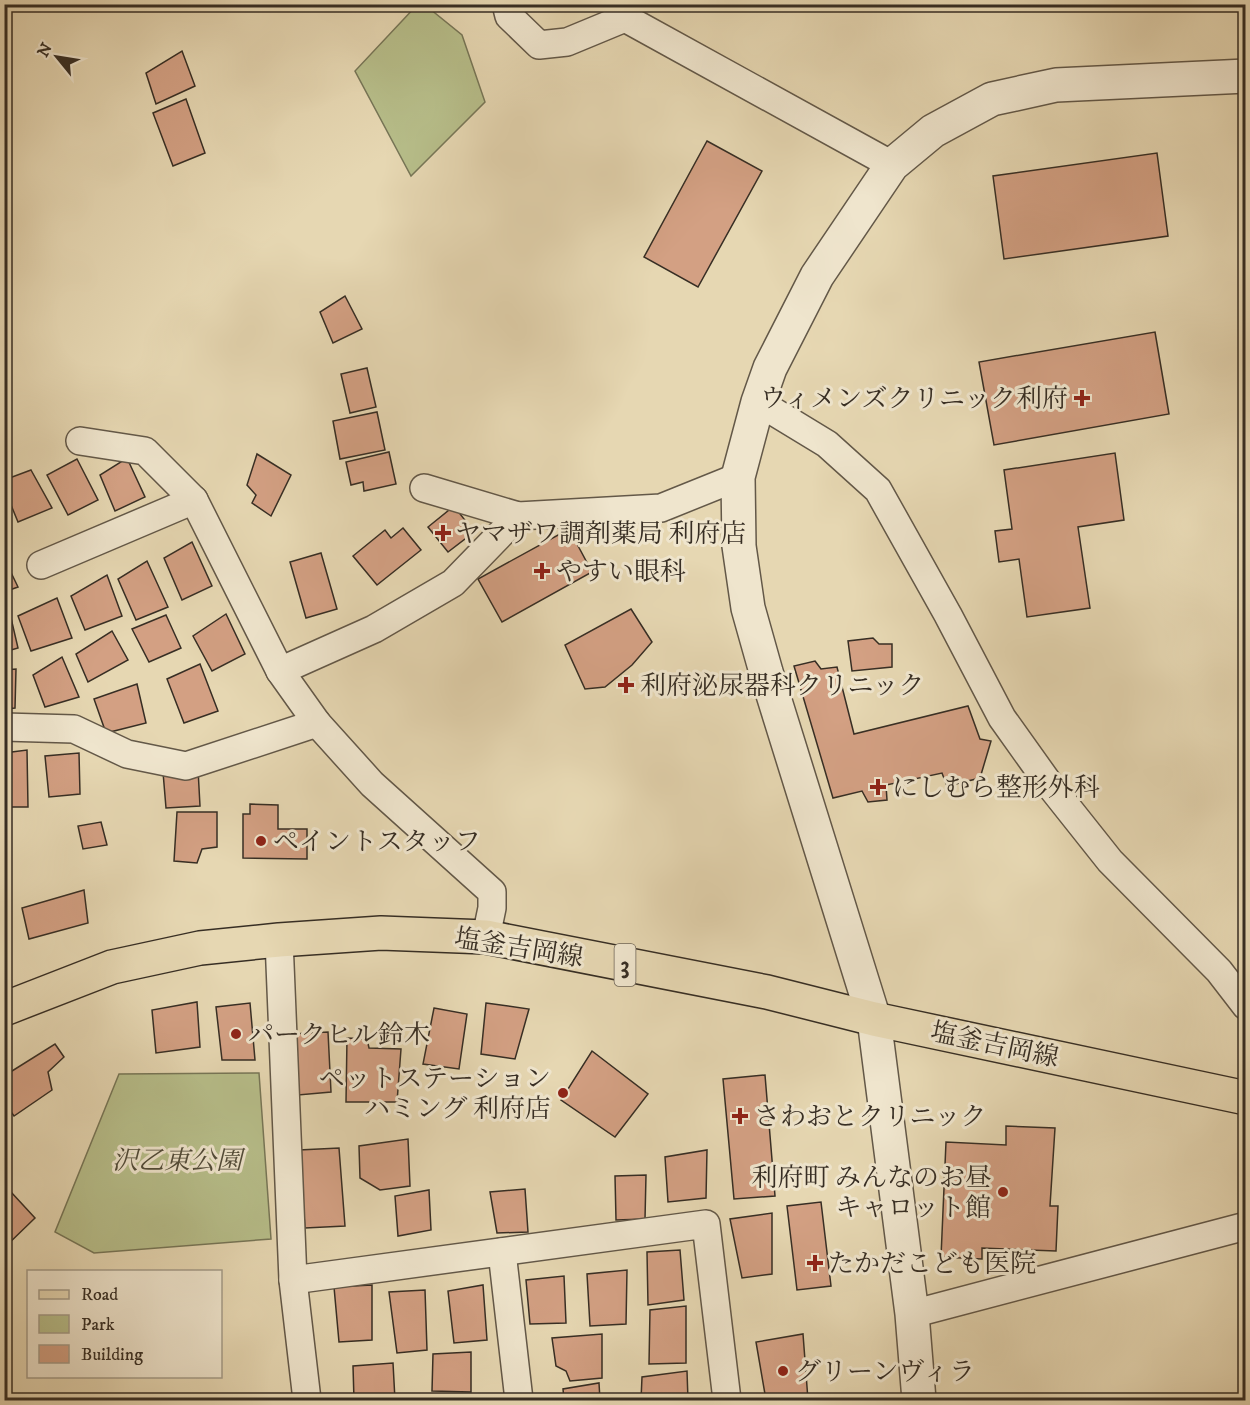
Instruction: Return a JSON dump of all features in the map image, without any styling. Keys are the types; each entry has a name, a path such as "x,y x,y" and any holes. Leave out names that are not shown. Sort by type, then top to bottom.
{"main road":[{"name":"塩釜吉岡線","path":"6,1006 112,967 200,948 381,933 486,937 767,992 874,1018 1245,1098"}],"street":[{"path":"506,4 509,16 539,45 567,42 625,18 892,165"},
{"path":"919,1401 912,1314 874,1018 748,608 739,546 738,477 758,402 770,368 817,276 892,165 933,131 992,99 1056,85 1245,76"},
{"path":"758,402 826,444 878,490 1002,718 1052,788 1110,861 1219,971 1245,1006"},
{"path":"80,441 145,451 194,500 280,671 317,723 372,784 492,892 492,908 486,937"},
{"path":"424,488 518,516 661,508 738,477"},
{"path":"41,566 194,500"},
{"path":"280,671 374,629 453,584 518,516"},
{"path":"4,726 74,729 127,754 186,766 317,723"},
{"path":"279,940 293,1280 307,1401"},
{"path":"293,1280 706,1224 728,1401"},
{"path":"912,1314 1245,1226"},
{"path":"502,1252 519,1401"}],"green space":[{"path":"417,5 425,5 462,35 485,102 411,176 355,71"},
{"name":"沢乙東公園","path":"259,1073 271,1239 94,1253 55,1232 119,1074"}],"building":[{"path":"182,51 195,86 156,104 146,73"},
{"path":"186,99 205,153 173,166 153,113"},
{"path":"707,141 762,171 698,287 644,257"},
{"path":"1157,153 1168,236 1004,259 993,176"},
{"path":"345,296 362,329 333,343 320,312"},
{"path":"1155,332 1169,414 994,445 979,362"},
{"path":"367,368 376,407 350,413 341,374"},
{"path":"377,412 385,450 340,459 333,421"},
{"path":"389,452 396,484 364,491 363,482 351,485 346,462"},
{"path":"1115,453 1124,520 1078,527 1090,608 1027,617 1019,559 999,562 995,531 1012,529 1004,470"},
{"path":"257,454 291,475 271,516 252,503 256,495 247,485"},
{"path":"127,458 145,497 115,511 100,475"},
{"path":"77,459 98,500 68,515 47,475"},
{"path":"31,470 52,508 18,522 4,488 4,480"},
{"path":"454,506 474,532 448,552 428,527"},
{"path":"403,528 421,550 377,585 353,556 385,530 391,538"},
{"path":"569,529 592,572 502,622 478,579"},
{"path":"192,542 212,586 182,600 164,558"},
{"path":"321,553 337,609 306,618 290,562"},
{"path":"4,558 18,587 4,592"},
{"path":"147,561 168,607 136,620 118,579"},
{"path":"107,575 122,616 85,630 71,596"},
{"path":"57,598 72,638 31,651 18,616"},
{"path":"631,609 652,642 632,665 605,687 585,689 565,645"},
{"path":"226,614 245,654 212,671 193,636"},
{"path":"166,615 181,648 149,662 132,629"},
{"path":"11,618 18,648 4,652 4,619"},
{"path":"112,631 128,660 88,682 76,654"},
{"path":"873,638 879,644 892,644 892,667 852,671 848,641"},
{"path":"62,657 79,697 45,707 33,675"},
{"path":"815,661 821,669 837,667 854,734 968,706 980,739 991,741 980,778 947,786 942,773 886,785 887,800 868,802 862,791 833,798 794,666"},
{"path":"200,664 218,711 184,723 167,679"},
{"path":"16,669 15,708 4,709 4,670"},
{"path":"137,684 146,723 106,733 94,699"},
{"path":"27,750 28,807 4,807 4,753"},
{"path":"79,753 80,794 49,797 45,756"},
{"path":"198,769 200,806 166,808 163,772"},
{"path":"250,804 278,805 278,829 307,829 307,859 243,858 243,814 250,814"},
{"path":"177,812 217,812 217,847 202,849 197,863 174,861"},
{"path":"101,822 107,845 83,849 78,826"},
{"path":"84,890 88,923 29,939 22,908"},
{"path":"197,1002 200,1047 156,1053 152,1010"},
{"name":"パークヒル鈴木","path":"250,1003 255,1060 222,1060 216,1007"},
{"path":"486,1003 529,1009 515,1059 481,1054"},
{"path":"434,1008 467,1014 459,1069 423,1064"},
{"path":"328,1032 331,1092 298,1095 293,1034"},
{"path":"347,1038 367,1039 369,1048 401,1049 397,1102 346,1102"},
{"path":"55,1044 64,1057 48,1072 52,1090 14,1116 4,1102 4,1076"},
{"path":"592,1051 648,1094 615,1137 561,1100"},
{"path":"765,1075 775,1196 734,1199 723,1079"},
{"path":"1006,1126 1055,1128 1050,1206 1058,1206 1056,1251 982,1248 982,1259 941,1257 946,1142 1006,1145"},
{"path":"408,1139 410,1186 380,1190 360,1178 359,1146"},
{"path":"339,1148 345,1226 305,1228 299,1150"},
{"path":"707,1150 706,1198 668,1202 665,1157"},
{"path":"646,1175 645,1219 616,1220 615,1176"},
{"path":"525,1189 528,1232 497,1233 490,1192"},
{"path":"429,1190 431,1230 398,1236 395,1196"},
{"path":"11,1192 35,1218 4,1248 4,1198"},
{"path":"821,1202 831,1286 797,1290 787,1206"},
{"path":"772,1213 772,1274 742,1278 730,1219"},
{"path":"680,1250 684,1300 648,1305 647,1252"},
{"path":"627,1270 626,1324 590,1326 587,1274"},
{"path":"564,1276 566,1323 530,1324 526,1280"},
{"path":"372,1285 372,1340 339,1342 334,1287"},
{"path":"483,1285 487,1340 454,1343 448,1291"},
{"path":"425,1290 427,1350 397,1353 389,1292"},
{"path":"686,1306 686,1363 649,1364 650,1310"},
{"path":"602,1334 602,1378 570,1381 566,1371 556,1366 552,1338"},
{"name":"グリーンヴィラ","path":"803,1334 808,1400 766,1400 756,1342"},
{"path":"471,1352 471,1392 432,1391 433,1354"},
{"path":"393,1363 395,1400 354,1400 353,1366"},
{"path":"687,1371 688,1400 641,1400 642,1377"},
{"path":"599,1383 600,1400 564,1400 563,1389"},
{"path":"433,1396 465,1399 465,1400 433,1400"}],"place":[{"name":"ウィメンズクリニック利府","path":"1082,398"},
{"name":"ヤマザワ調剤薬局 利府店","path":"443,533"},
{"name":"やすい眼科","path":"542,571"},
{"name":"利府泌尿器科クリニック","path":"626,685"},
{"name":"にしむら整形外科","path":"878,787"},
{"name":"ペイントスタッフ","path":"261,841"},
{"name":"パークヒル鈴木","path":"236,1034"},
{"name":"ペットステーション ハミング 利府店","path":"563,1093"},
{"name":"さわおとクリニック","path":"740,1116"},
{"name":"利府町 みんなのお昼 キャロット館","path":"1003,1192"},
{"name":"たかだこども医院","path":"815,1263"},
{"name":"グリーンヴィラ","path":"783,1371"}]}
